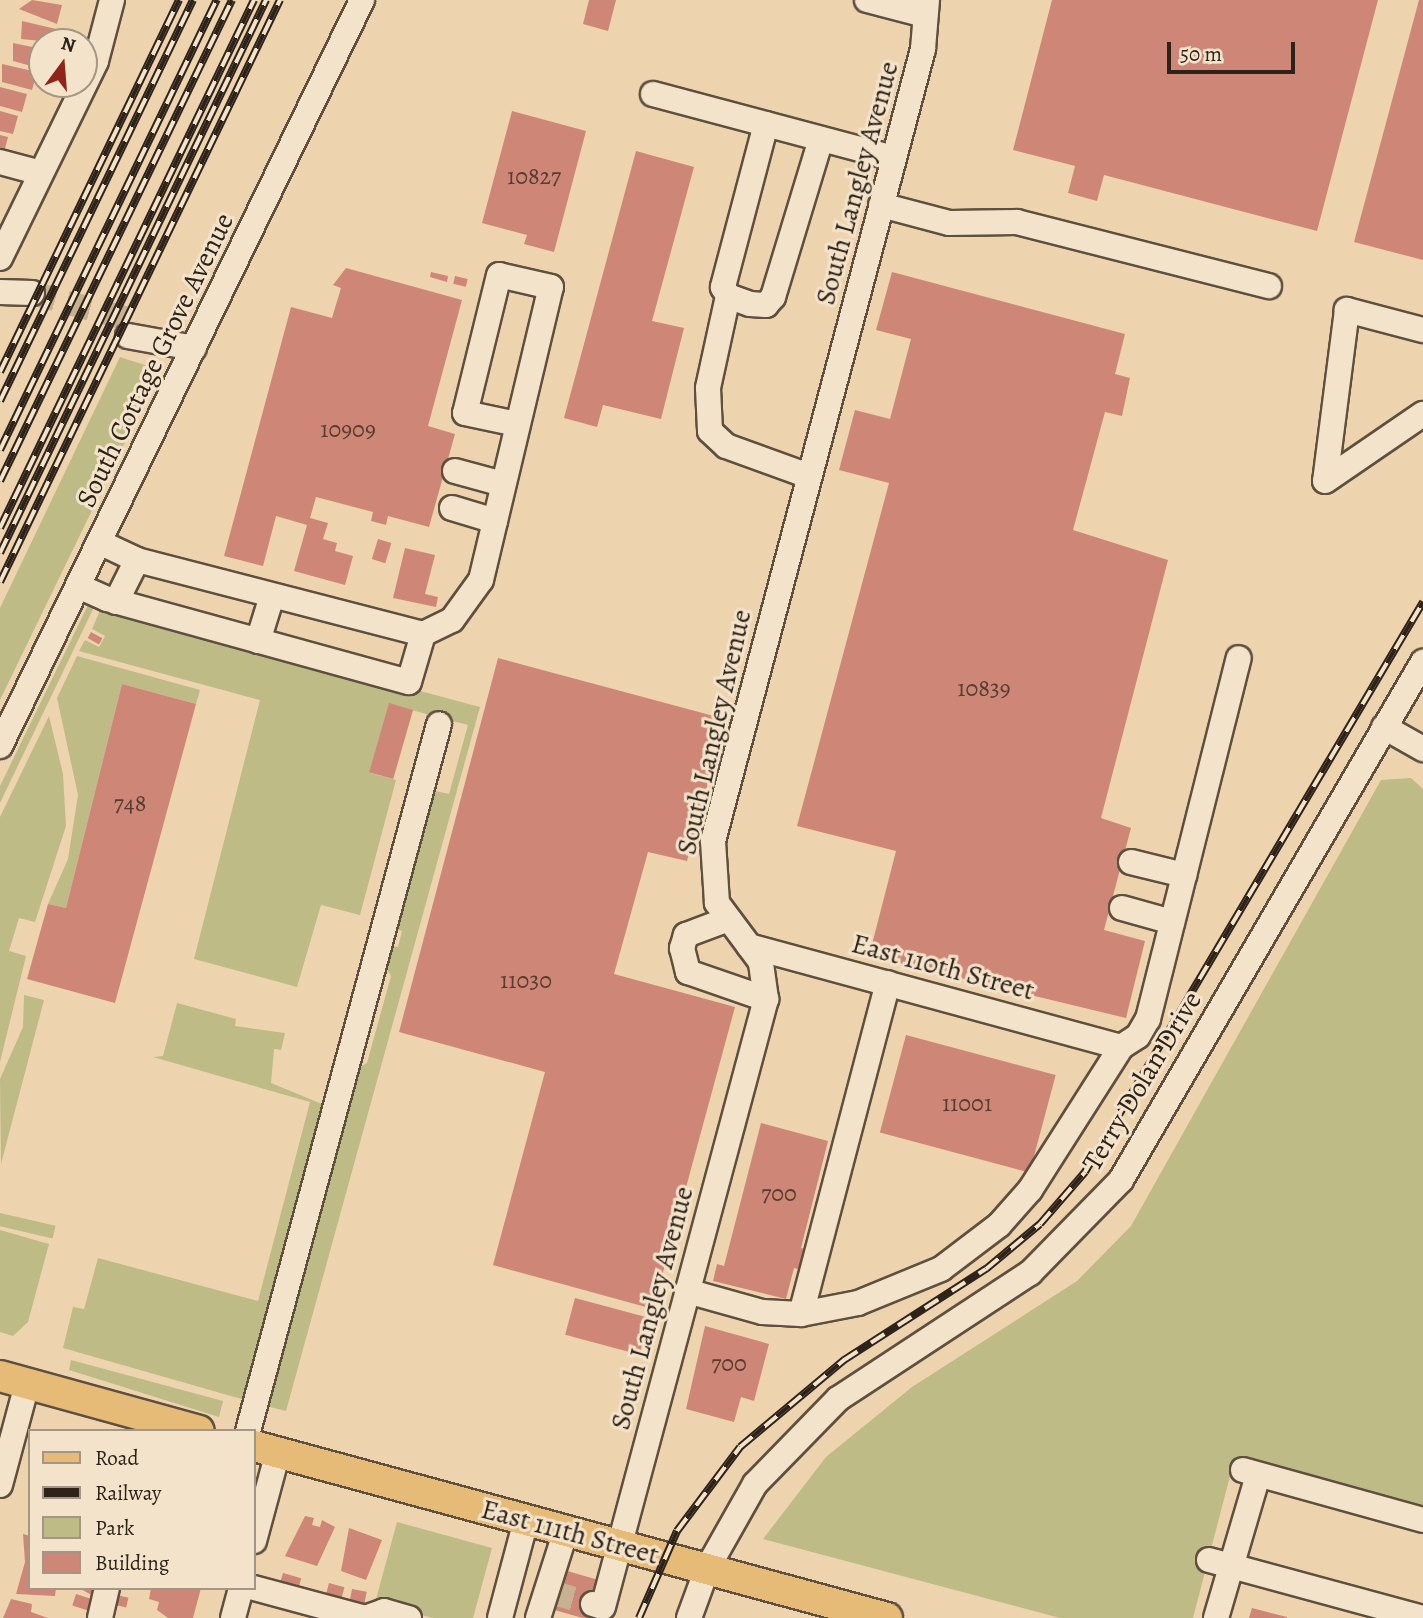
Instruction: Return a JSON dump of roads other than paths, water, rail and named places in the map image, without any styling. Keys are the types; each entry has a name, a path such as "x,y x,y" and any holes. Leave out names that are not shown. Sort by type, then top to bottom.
{"main road":[{"path":"14,1380 192,1429"},
{"name":"East 111th Street","path":"266,1449 887,1618"}],"street":[{"path":"0,258 96,61 112,0"},
{"name":"South Cottage Grove Avenue","path":"0,746 362,0"},
{"path":"867,0 926,7"},
{"name":"South Langley Avenue","path":"593,1604 603,1607 766,999 766,976 749,946 726,920 711,884 713,841 923,50 926,7"},
{"path":"653,94 894,158"},
{"path":"766,124 723,287 728,296 705,408 710,431 726,446 809,476"},
{"path":"728,296 766,305 773,297 821,139"},
{"path":"0,162 41,173"},
{"path":"881,205 949,223 1017,222 1269,286"},
{"path":"99,542 137,560 423,634 452,620 481,580 551,287 499,275 466,413 517,424"},
{"path":"0,292 28,300 0,298"},
{"path":"1423,330 1347,310 1325,481 1423,414"},
{"path":"132,328 194,348"},
{"path":"455,471 503,484"},
{"path":"452,509 495,521"},
{"path":"116,602 137,560"},
{"path":"78,586 116,602 409,682 423,634"},
{"path":"258,641 271,596"},
{"path":"687,1291 762,1312 801,1314 858,1303 941,1269 999,1226 1030,1190 1121,1047 1138,1036 1148,1019 1239,658"},
{"name":"Terry Dolan Drive","path":"689,1618 707,1569 755,1484 838,1399 1030,1273 1121,1180 1403,738 1423,662"},
{"path":"249,1429 439,724"},
{"path":"1403,738 1404,749 1423,758"},
{"path":"1132,862 1184,875"},
{"path":"1122,908 1172,922"},
{"path":"726,920 686,935 682,948 688,972 766,999"},
{"name":"East 110th Street","path":"749,946 1121,1047"},
{"path":"801,1314 888,983"},
{"path":"0,1485 14,1380"},
{"path":"256,1526 266,1449"},
{"path":"1216,1618 1233,1568 1251,1472 1423,1520"},
{"path":"500,1618 527,1520"},
{"path":"538,1618 565,1531"},
{"path":"1209,1560 1407,1616"},
{"path":"510,1581 548,1592"},
{"path":"256,1589 365,1618 384,1611 409,1618"},
{"path":"100,1618 107,1590"},
{"path":"233,1618 240,1590"}],"tunnel":[{"path":"32,293 136,321"},
{"path":"550,1592 593,1604"}],"railway":[{"path":"0,372 179,0"},
{"path":"0,401 193,0"},
{"path":"0,450 217,0"},
{"path":"0,481 232,0"},
{"path":"0,528 254,0"},
{"path":"0,553 266,0"},
{"path":"0,582 280,0"},
{"path":"639,1618 677,1531 740,1447 844,1360 986,1269 1040,1224 1085,1172 1423,602"}]}
